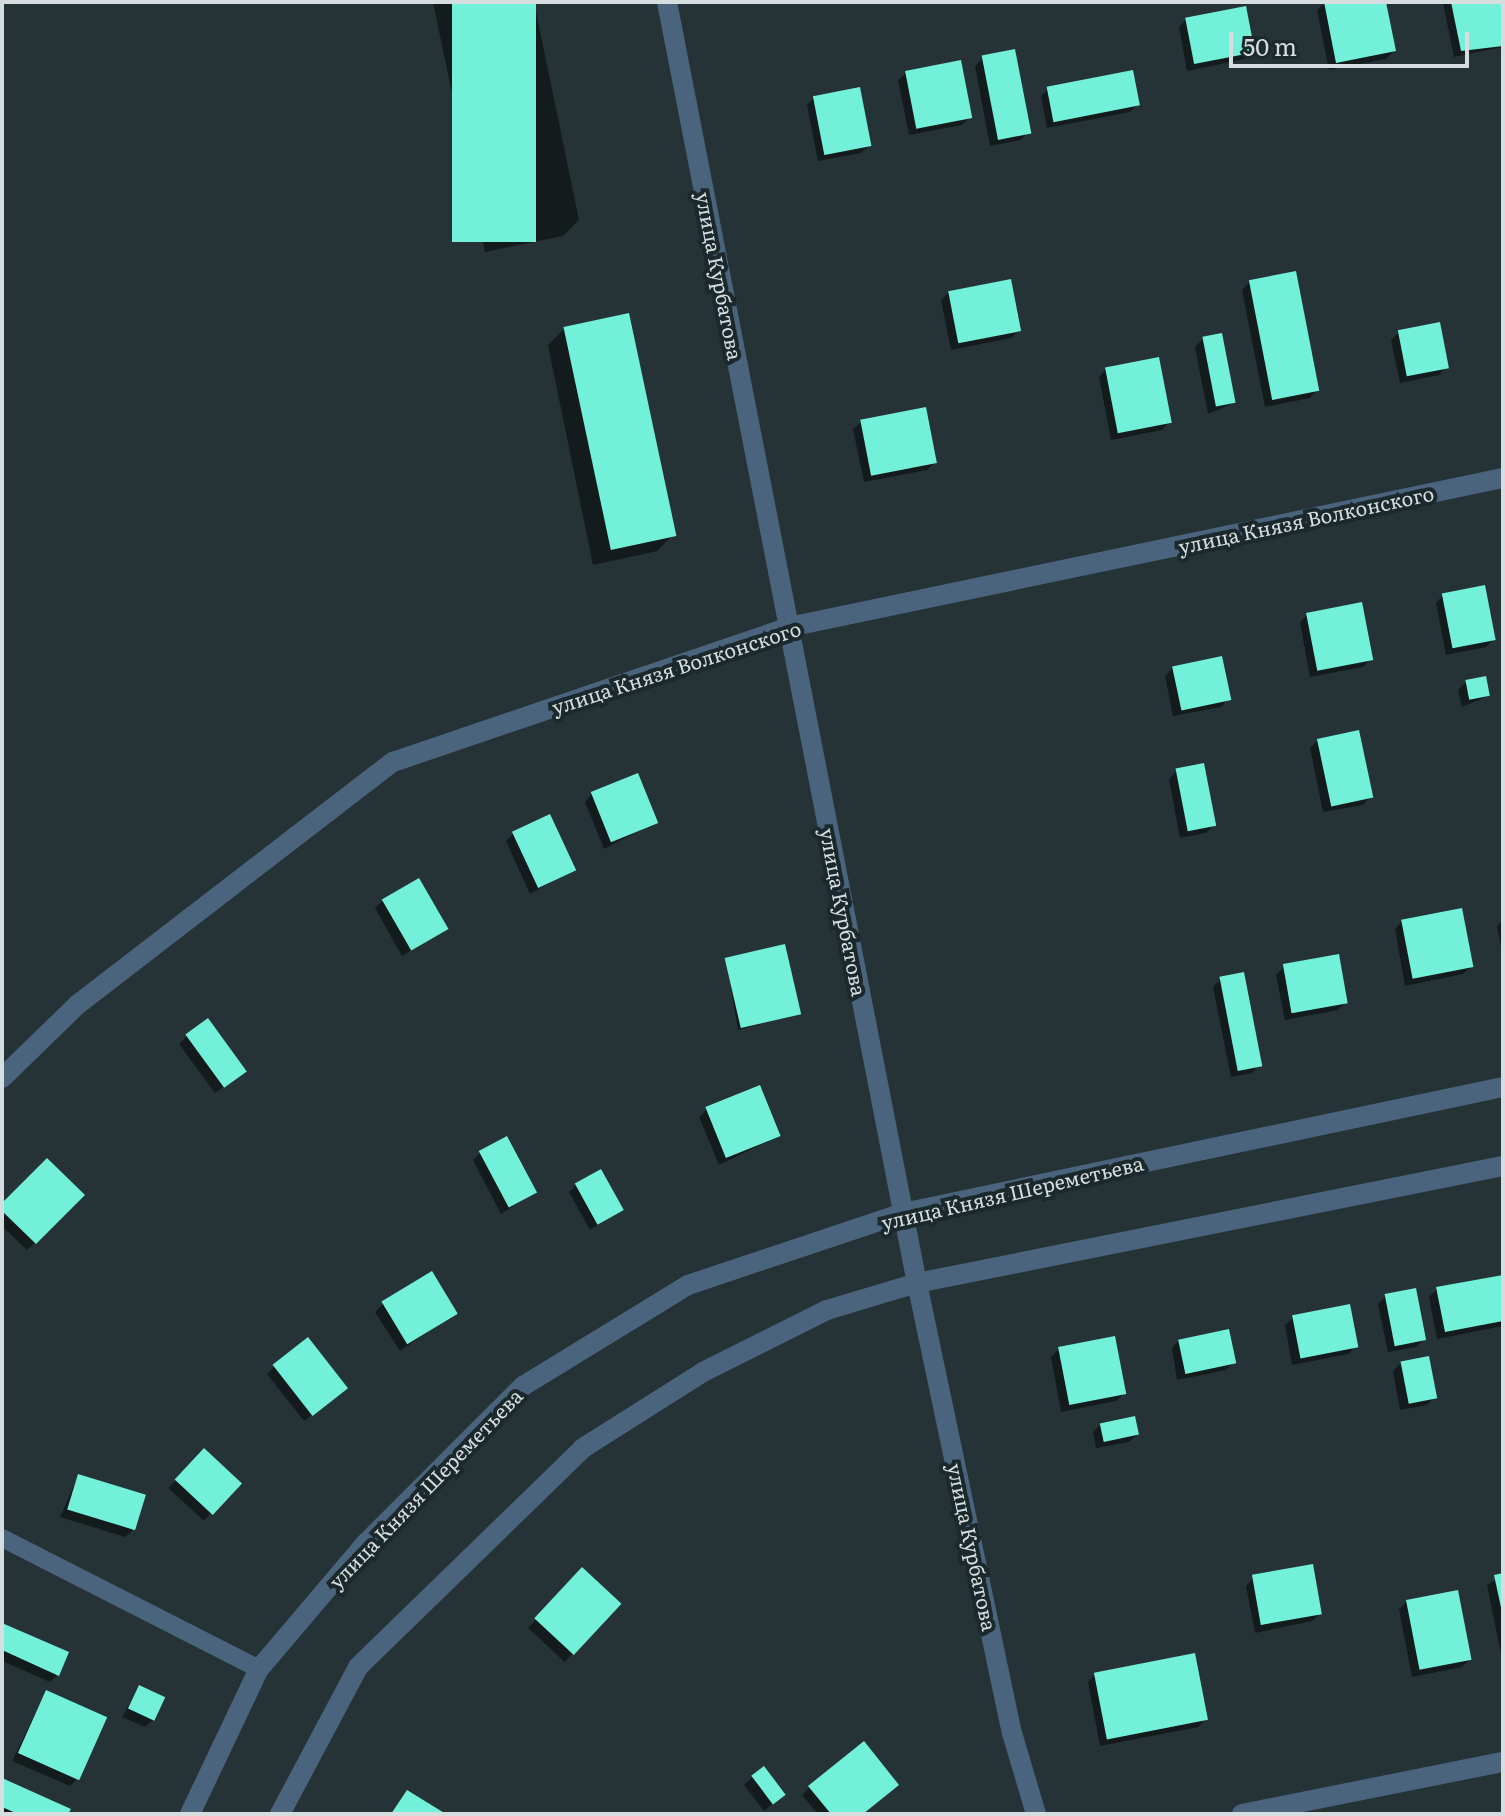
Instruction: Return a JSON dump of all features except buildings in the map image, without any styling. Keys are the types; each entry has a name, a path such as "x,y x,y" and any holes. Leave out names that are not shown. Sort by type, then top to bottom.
{"street":[{"name":"улица Курбатова","path":"674,3 789,627 903,1213 1012,1733 1036,1814"},
{"name":"улица Князя Волконского","path":"2,1078 77,1005 393,762 789,627 1503,478"},
{"name":"улица Князя Шереметьева","path":"190,1814 259,1669 366,1543 523,1386 688,1285 903,1213 1503,1087"},
{"path":"280,1814 358,1667 583,1448 730,1358 827,1310 917,1283 1503,1166"},
{"path":"1242,1814 1503,1762"}],"lane":[{"path":"2,1538 259,1669"}]}
